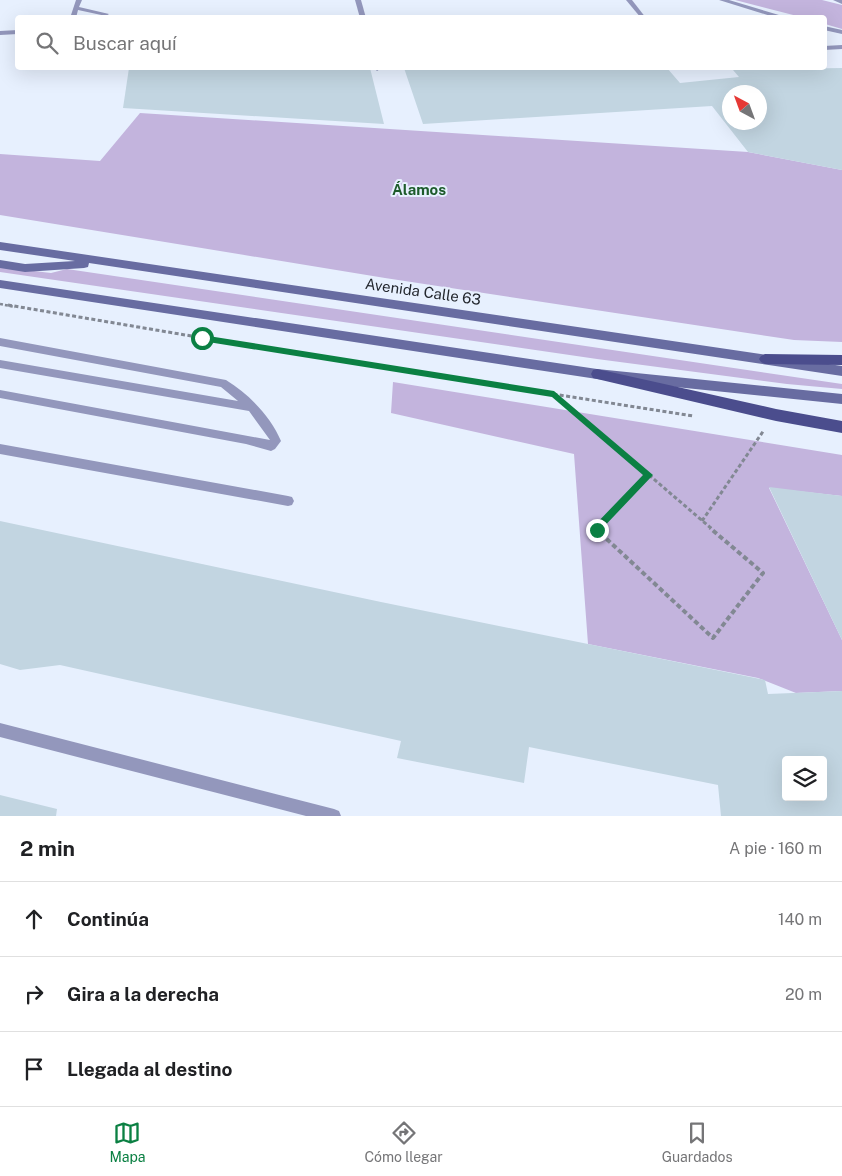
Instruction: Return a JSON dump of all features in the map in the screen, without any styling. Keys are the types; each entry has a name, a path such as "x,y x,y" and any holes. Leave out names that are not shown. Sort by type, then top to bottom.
{"main road":[{"name":"Avenida Calle 63","path":"0,246 842,371"},
{"path":"0,264 25,268 109,262"},
{"path":"0,284 598,374 842,398"},
{"path":"765,359 842,360"},
{"path":"598,374 776,415 842,427"}],"street":[{"path":"722,0 775,15"},
{"path":"836,0 842,2"},
{"path":"827,29 842,32"}],"lane":[{"path":"74,15 79,0"},
{"path":"358,0 362,15"},
{"path":"629,0 642,15"},
{"path":"77,8 106,14"},
{"path":"0,33 15,32"},
{"path":"827,48 842,47"},
{"path":"0,342 224,383 232,387 249,406 275,436 276,442 273,446 0,394"},
{"path":"0,364 249,406"},
{"path":"0,449 288,501"},
{"path":"0,730 334,816"}],"path":[{"path":"0,304 698,417"},
{"path":"554,394 649,475 763,573 713,638 597,530 649,475"},
{"path":"702,521 766,428 756,426"}],"shaded area":[{"path":"735,0 822,0 842,5 842,29 827,25 827,15 793,15"},
{"path":"140,113 748,152 842,170 842,342 794,340 385,278 0,215 0,154 100,161"},
{"path":"0,267 51,273 67,269 842,384 842,389 787,384 597,359 0,272"},
{"path":"393,382 842,455 842,496 769,488 842,640 842,691 796,693 758,678 588,644 574,454 391,413"}],"building":[{"path":"827,68 842,68 842,170 748,152 731,130 767,130 767,85 722,85 722,119 712,106 423,124 405,70 669,70 680,83 739,77 733,70 827,70"},
{"path":"129,70 370,70 384,124 123,108"},
{"path":"769,487 842,496 842,640"},
{"path":"0,521 381,602 765,680 768,694 842,691 842,816 721,816 718,785 529,747 524,783 397,758 401,741 60,665 20,670 0,664"},
{"path":"0,795 57,809 56,816 0,816"}],"district":[{"name":"Álamos","path":"419,190"}],"route":[{"path":"202,338 554,394 649,475 597,530"}]}
